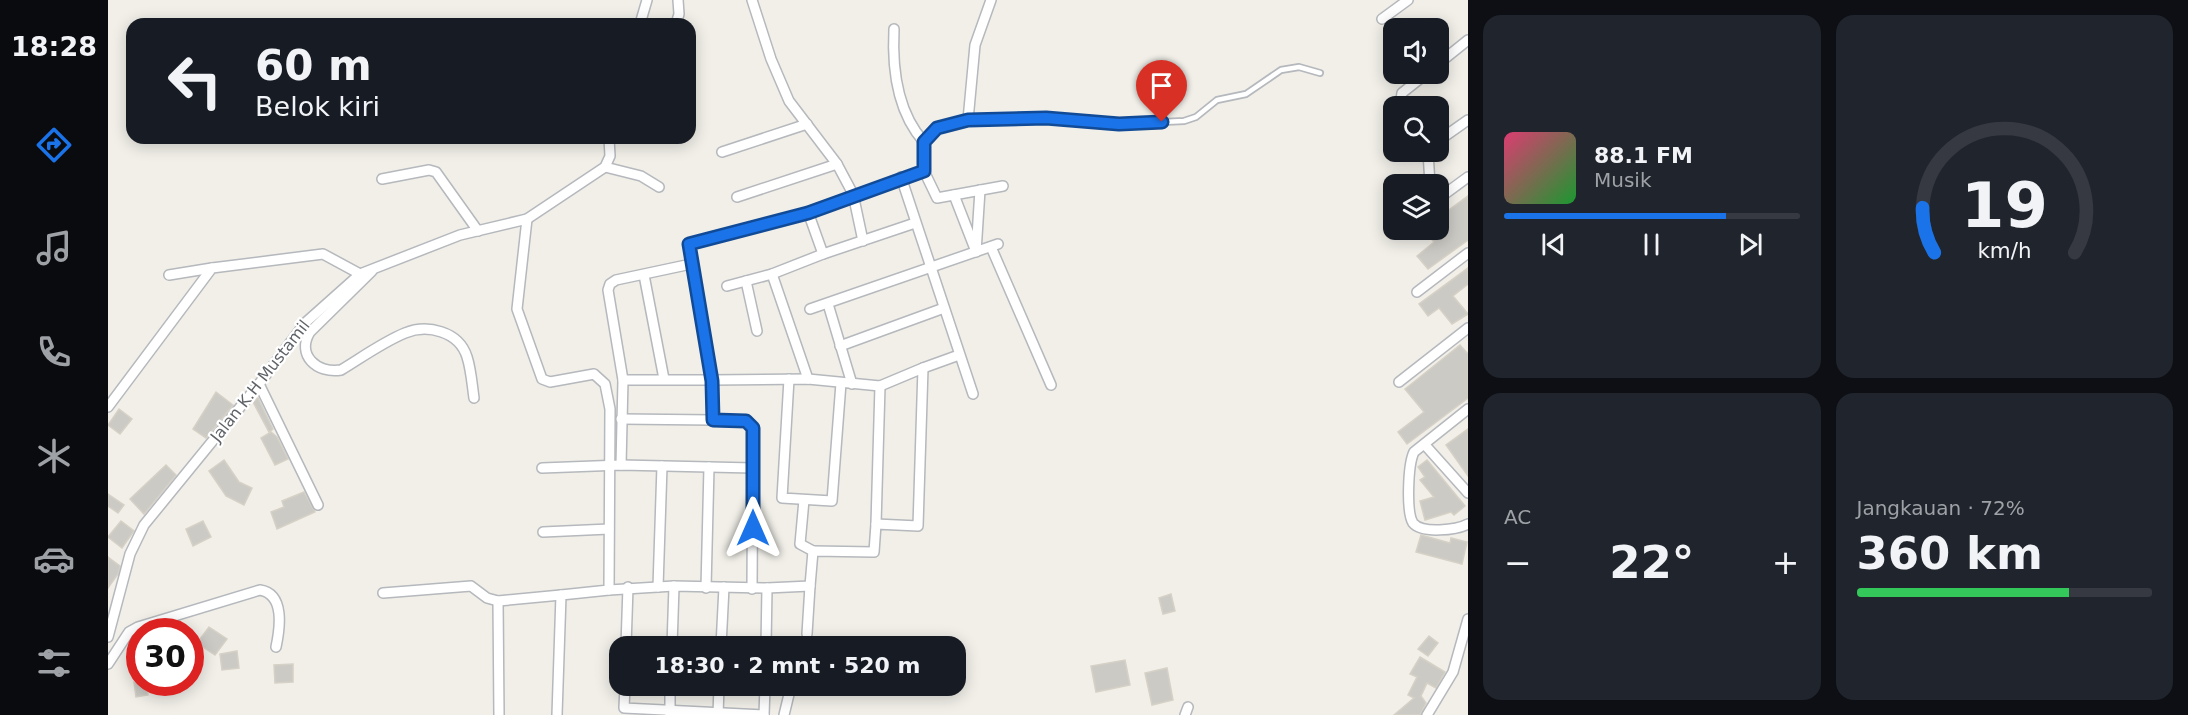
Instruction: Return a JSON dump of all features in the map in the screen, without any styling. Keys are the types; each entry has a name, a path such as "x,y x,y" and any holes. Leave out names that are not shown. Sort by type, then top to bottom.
{"street":[{"path":"642,18 647,0"},
{"path":"678,0 678,18"},
{"path":"752,0 771,59 789,101 837,164 853,194 863,241"},
{"path":"991,0 975,45 968,120 937,128 924,142 924,171 937,198 1003,186"},
{"path":"1382,19 1408,0"},
{"path":"894,29 897,85 909,126 924,142"},
{"path":"1449,55 1468,40"},
{"path":"1402,96 1413,84"},
{"path":"1449,133 1468,120"},
{"path":"722,152 807,124"},
{"path":"609,144 610,156 605,167 641,176 659,187"},
{"path":"737,197 837,164"},
{"name":"Jalan K.H Mustamil","path":"108,637 130,554 144,525 259,384 305,323 360,274 478,231 527,219 605,167"},
{"path":"382,179 429,170 436,172 478,231"},
{"path":"713,420 712,381 689,244 808,213 853,194 924,171"},
{"path":"901,177 973,394"},
{"path":"1449,191 1468,177"},
{"path":"976,252 980,190"},
{"path":"954,195 976,252"},
{"path":"808,213 823,254"},
{"path":"527,219 517,309 542,379 550,382 590,373 605,384 609,409 609,590"},
{"path":"727,286 772,274 915,223"},
{"path":"810,309 994,246 1051,386"},
{"path":"1417,292 1468,253"},
{"path":"169,275 324,254 360,274"},
{"path":"621,465 623,380 608,290 610,284 616,280 644,276 692,264"},
{"path":"108,406 212,268"},
{"path":"375,268 310,332 304,341 305,353 311,361 329,372 341,370 405,333 425,329 442,332 455,339 466,355 474,398"},
{"path":"772,274 808,379"},
{"path":"644,276 664,379"},
{"path":"746,281 757,331"},
{"path":"828,304 852,384"},
{"path":"840,346 944,308"},
{"path":"1399,382 1468,328"},
{"path":"623,380 808,379 880,386 959,355"},
{"path":"876,524 914,528 920,523 923,368"},
{"path":"789,379 782,498 804,500 832,501 841,383"},
{"path":"259,384 318,505"},
{"path":"804,500 800,544 813,551 874,552 880,386"},
{"path":"1468,409 1414,452 1410,460 1410,508 1414,523 1418,527 1437,530 1459,530 1468,524"},
{"path":"621,419 713,420 750,424 753,468 752,589"},
{"path":"1425,445 1468,492"},
{"path":"543,468 621,465 753,468"},
{"path":"658,587 662,466"},
{"path":"706,588 709,467"},
{"path":"543,532 609,529"},
{"path":"807,634 813,551"},
{"path":"383,593 471,586 487,598 498,602 628,587 752,589 810,586"},
{"path":"672,636 674,586"},
{"path":"626,636 628,587"},
{"path":"722,636 724,587"},
{"path":"766,636 768,588"},
{"path":"108,664 129,632 138,627 260,590 268,591 277,601 280,627 276,647"},
{"path":"557,715 561,595"},
{"path":"498,602 499,715"},
{"path":"1427,715 1453,672 1468,619"},
{"path":"625,696 624,712 764,715 765,696"},
{"path":"670,696 670,712"},
{"path":"718,714 719,696"},
{"path":"784,715 789,696"}],"lane":[{"path":"968,120 1046,118 1119,124 1184,121 1196,117 1217,100 1246,93 1281,70 1299,67 1320,72"}],"building":[{"path":"1468,196 1468,240 1428,269 1417,256 1434,242 1432,240 1449,240 1449,210"},
{"path":"1468,268 1468,284 1453,296 1468,314 1452,324 1439,308 1428,316 1419,304"},
{"path":"1460,345 1468,354 1468,398 1407,444 1398,432 1424,412 1405,389"},
{"path":"216,392 233,405 206,438 193,429"},
{"path":"258,398 273,429 269,432 253,402"},
{"path":"119,409 132,419 120,434 108,425"},
{"path":"1468,429 1468,476 1446,445"},
{"path":"271,432 277,437 288,459 275,465 261,438"},
{"path":"224,460 239,482 252,488 244,505 226,496 209,471"},
{"path":"1427,460 1465,506 1454,515 1451,512 1425,520 1420,501 1434,497 1420,480 1425,477 1418,467"},
{"path":"166,465 176,475 144,514 130,499"},
{"path":"304,492 315,512 277,529 271,512 284,507 282,501"},
{"path":"108,494 124,505 118,513 108,506"},
{"path":"121,521 134,531 122,548 108,537"},
{"path":"203,521 211,537 193,546 186,529"},
{"path":"1421,535 1450,543 1451,538 1467,542 1462,564 1416,552"},
{"path":"108,557 120,566 118,574 108,588"},
{"path":"1171,594 1175,611 1163,614 1159,598"},
{"path":"209,627 227,639 215,655 204,648 204,634"},
{"path":"1429,636 1438,643 1428,656 1418,649"},
{"path":"237,651 239,668 222,670 220,654"},
{"path":"1420,657 1445,672 1436,688 1427,683 1421,696 1426,703 1420,715 1394,715 1414,698 1408,695 1417,677 1410,674"},
{"path":"1125,660 1130,685 1096,692 1091,666"},
{"path":"293,664 293,682 275,683 274,665"},
{"path":"1167,668 1173,700 1152,705 1145,673"}],"route":[{"path":"753,528 753,428 746,421 713,420 712,381 689,244 808,213 853,194 924,171 924,142 937,128 968,120 1046,118 1119,124 1162,122"}]}
